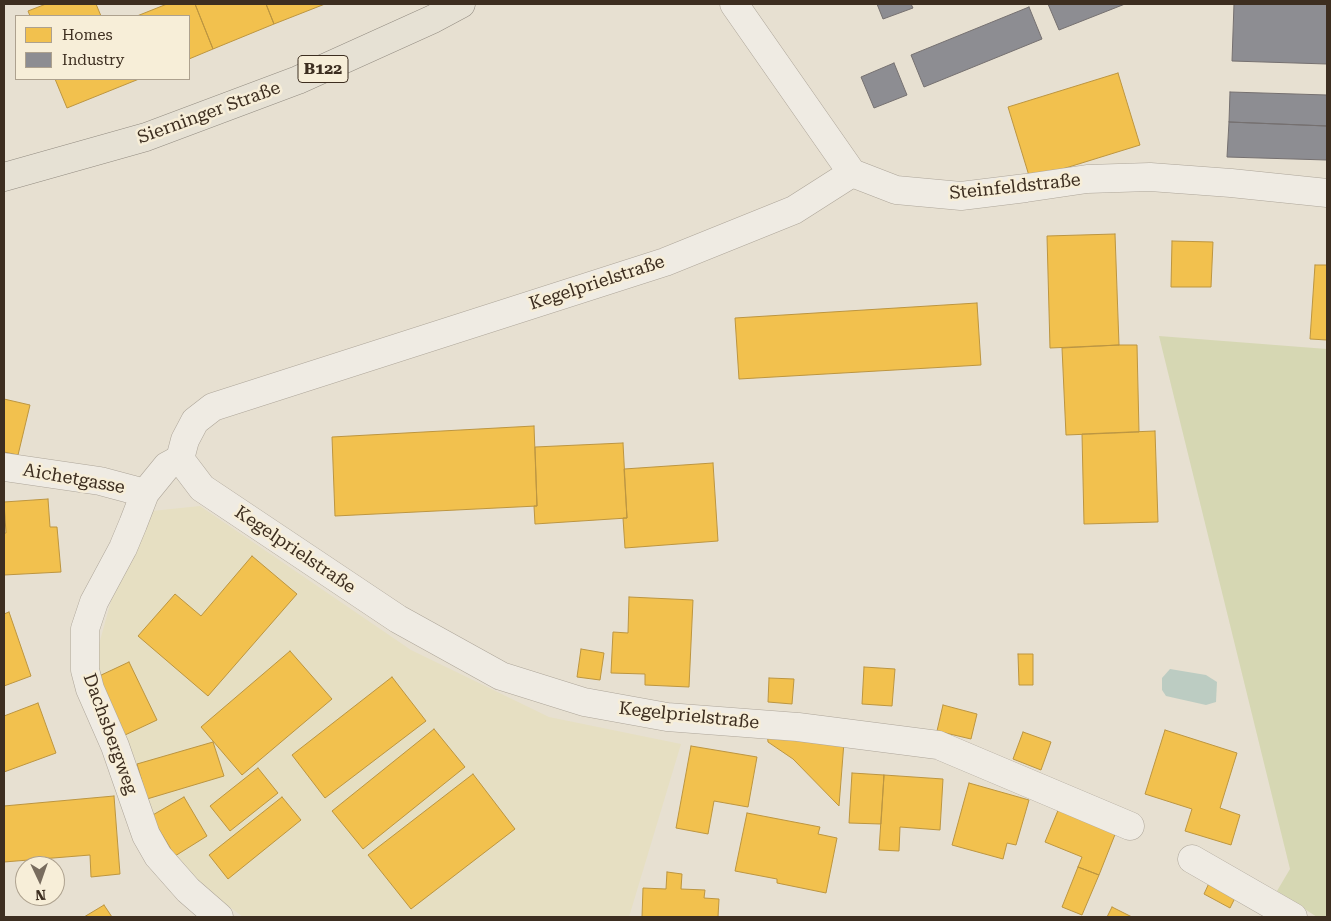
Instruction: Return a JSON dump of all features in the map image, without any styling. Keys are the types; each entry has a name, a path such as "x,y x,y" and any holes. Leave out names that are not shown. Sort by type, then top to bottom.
{"main road":[{"name":"Sierninger Straße","path":"4,177 146,137 298,80 433,19 460,4"}],"street":[{"path":"734,4 852,174"},
{"name":"Steinfeldstraße","path":"852,174 896,190 961,196 1087,179 1150,177 1327,193"},
{"name":"Kegelprielstraße","path":"852,174 794,210 665,262 213,407 195,421 185,440 180,459 202,488 398,619 501,676 584,702 667,717 798,727 938,745 1130,826"},
{"name":"Dachsbergweg","path":"180,459 167,466 145,493 126,540 94,602 85,629 85,670 90,689 115,746 146,835 158,856 188,890 219,917"},
{"name":"Aichetgasse","path":"4,467 100,481 145,493"},
{"path":"1192,859 1293,917"}],"shaded area":[{"path":"200,506 411,650 549,717 681,744 629,917 243,917 203,887 175,856 151,816 137,764 97,677 98,648 119,572 152,511"},
{"path":"1170,669 1206,675 1217,682 1216,702 1206,705 1166,696 1162,690 1162,678"}],"green space":[{"path":"1159,336 1327,349 1327,917 1317,917 1277,891 1290,869"}],"building: Homes":[{"path":"46,4 96,4 101,15 30,15 28,11"},
{"path":"167,4 195,4 213,49 190,59 190,15 140,15"},
{"path":"195,4 266,4 274,24 213,49"},
{"path":"266,4 325,4 274,24"},
{"path":"1118,73 1140,145 1030,179 1008,107"},
{"path":"55,80 137,80 67,108"},
{"path":"1115,234 1119,345 1050,348 1047,236"},
{"path":"1172,241 1213,242 1211,287 1171,287"},
{"path":"1315,265 1327,265 1327,340 1310,339"},
{"path":"977,303 981,365 739,379 735,318"},
{"path":"1137,345 1139,432 1066,435 1062,348"},
{"path":"4,399 30,405 18,455 4,452"},
{"path":"534,426 537,506 335,516 332,437"},
{"path":"1155,431 1158,522 1084,524 1082,434"},
{"path":"623,443 627,518 535,524 534,506 537,506 535,447"},
{"path":"713,463 718,541 625,548 623,518 627,518 624,469"},
{"path":"48,499 50,527 57,527 61,572 4,575 4,533 6,533 4,502"},
{"path":"252,556 297,594 208,696 138,636 175,594 201,616"},
{"path":"629,597 693,600 689,687 645,685 645,674 611,673 613,632 628,633"},
{"path":"9,612 31,676 4,686 4,614"},
{"path":"581,649 604,653 600,680 577,677"},
{"path":"290,651 332,699 242,775 201,727"},
{"path":"1018,654 1033,654 1033,685 1019,685"},
{"path":"129,662 157,720 125,735 97,677"},
{"path":"864,667 895,669 892,706 862,704"},
{"path":"392,677 426,721 325,798 292,755"},
{"path":"769,678 794,679 792,704 768,702"},
{"path":"38,703 56,753 4,772 4,716"},
{"path":"943,705 977,714 971,739 937,731"},
{"path":"434,729 465,767 363,849 332,811"},
{"path":"1165,730 1237,753 1220,808 1240,815 1231,845 1185,831 1192,809 1145,794"},
{"path":"767,731 844,742 839,806 793,759 768,742"},
{"path":"1023,732 1051,742 1041,770 1013,759"},
{"path":"213,742 224,776 147,799 137,764"},
{"path":"691,746 757,757 748,807 714,801 708,834 676,828"},
{"path":"258,768 278,793 230,831 210,806"},
{"path":"852,773 884,775 881,824 849,823"},
{"path":"473,774 515,829 411,909 368,855"},
{"path":"884,775 943,779 940,830 900,827 899,851 879,850"},
{"path":"969,783 1029,800 1016,845 1007,843 1003,859 952,845"},
{"path":"114,796 120,874 91,877 90,855 65,857 15,856 15,861 4,862 4,806"},
{"path":"184,797 207,836 175,856 151,816"},
{"path":"282,797 301,820 228,879 209,855"},
{"path":"1059,808 1116,832 1099,875 1078,867 1082,857 1045,842"},
{"path":"747,813 820,827 818,834 837,838 826,893 777,883 777,879 735,871"},
{"path":"1078,867 1099,875 1082,915 1062,907"},
{"path":"667,872 682,874 681,889 705,890 704,898 719,899 718,917 642,917 643,888 666,889"},
{"path":"1210,881 1236,896 1230,908 1204,894"},
{"path":"104,905 112,917 84,917"},
{"path":"1112,907 1132,917 1107,917"}],"building: Industry":[{"path":"877,4 911,4 913,8 883,19"},
{"path":"1048,4 1125,4 1059,30"},
{"path":"1234,4 1327,4 1327,64 1232,61"},
{"path":"1029,7 1042,39 924,87 911,55"},
{"path":"894,63 907,95 874,108 861,77"},
{"path":"1230,92 1327,95 1327,126 1229,122"},
{"path":"1229,122 1327,126 1327,160 1227,157"}]}
